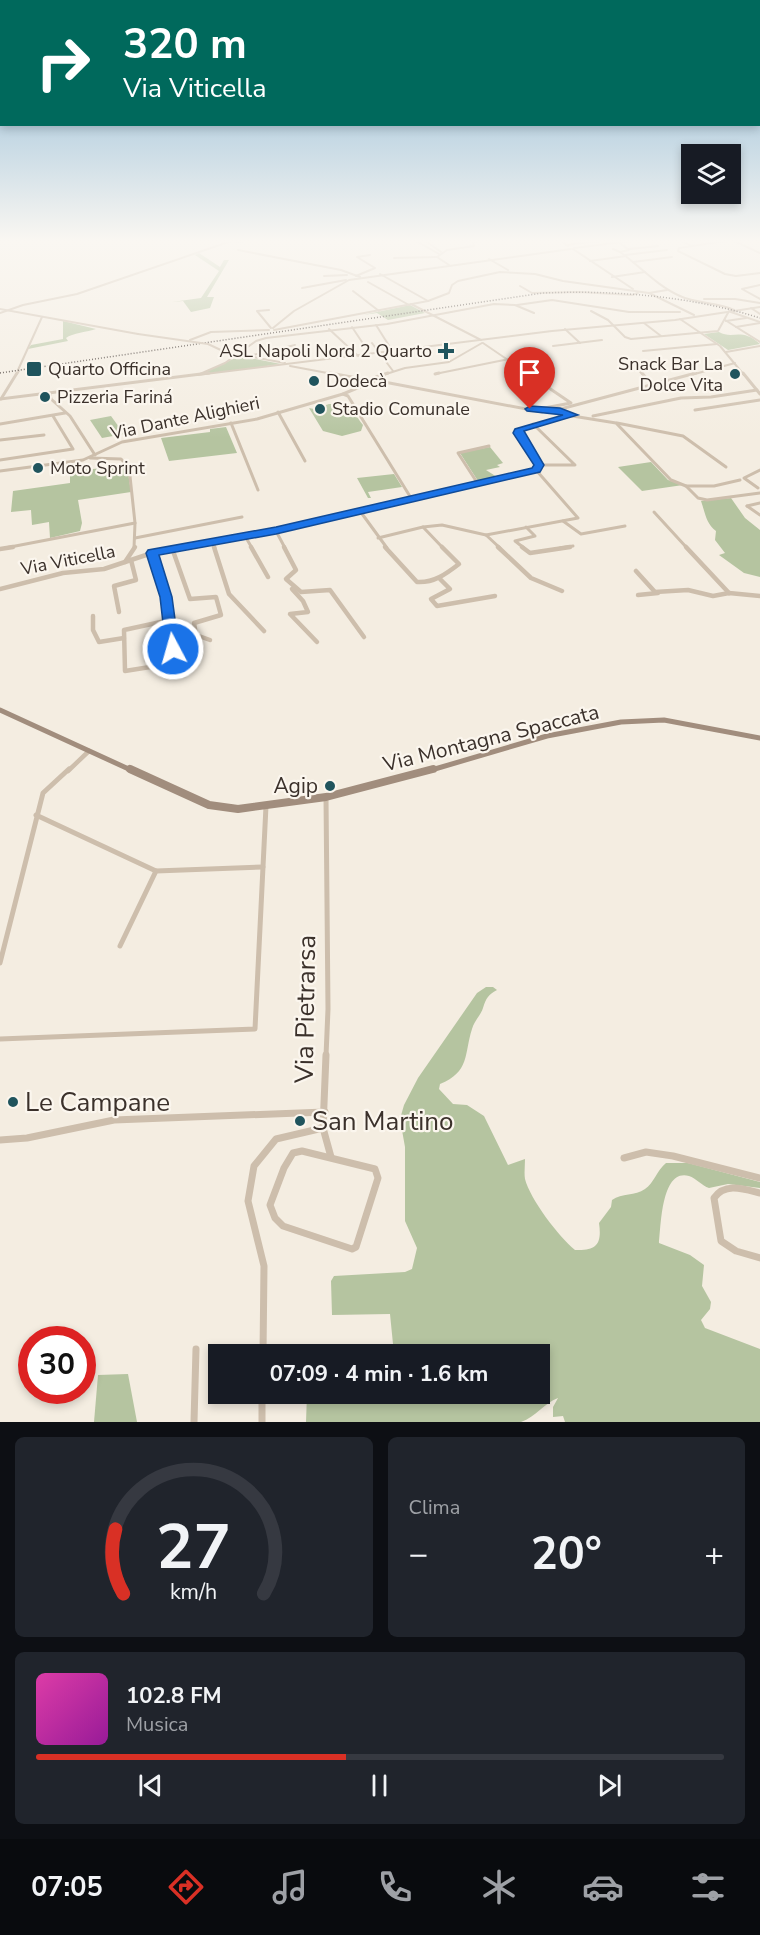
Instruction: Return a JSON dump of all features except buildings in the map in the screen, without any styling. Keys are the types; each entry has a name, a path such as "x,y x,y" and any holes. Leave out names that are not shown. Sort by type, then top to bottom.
{"main road":[{"name":"Via Montagna Spaccata","path":"0,710 209,805 238,809 326,797 409,776 547,736 621,722 664,720 760,738"}],"street":[{"path":"0,311 27,305"},
{"path":"272,329 304,305"},
{"path":"372,305 379,311"},
{"path":"192,339 205,332 220,329 280,331 408,305"},
{"path":"411,305 509,359 571,403 552,411 542,411"},
{"path":"194,377 239,354 240,351 258,340 329,329 376,325 486,305"},
{"path":"516,305 534,313"},
{"path":"586,305 629,312 680,312"},
{"path":"674,305 694,315"},
{"path":"722,305 760,323"},
{"path":"2,401 280,365 481,343 565,329 680,319 756,305"},
{"path":"751,308 760,314"},
{"path":"6,310 138,334 192,339 222,351 530,409 590,417 683,436 726,467"},
{"path":"269,310 257,311 272,329"},
{"path":"591,311 628,339 718,332 731,311"},
{"path":"666,313 674,318"},
{"path":"2,401 42,316"},
{"path":"725,321 748,317"},
{"path":"680,319 726,352 759,391"},
{"path":"725,321 759,346"},
{"path":"644,323 662,337"},
{"path":"735,327 760,323"},
{"path":"376,325 393,352"},
{"path":"352,327 362,342"},
{"path":"329,329 359,356"},
{"path":"565,329 580,343"},
{"path":"553,346 602,340"},
{"path":"372,343 393,371"},
{"name":"Via Dante Alighieri","path":"0,471 88,458 109,446 122,442 231,423 278,412 343,394 393,371 449,362 481,343"},
{"path":"643,351 717,344"},
{"path":"248,356 296,345"},
{"path":"726,352 759,346"},
{"path":"435,374 509,359"},
{"path":"629,359 653,386"},
{"path":"273,361 280,365"},
{"path":"561,412 735,363"},
{"path":"590,417 681,398 711,398 759,391"},
{"path":"50,394 51,399 57,402 65,412 94,455"},
{"path":"343,394 348,396 411,498"},
{"path":"695,410 760,400"},
{"path":"551,418 552,411"},
{"path":"0,424 65,412"},
{"path":"278,412 305,461"},
{"path":"539,465 518,433 521,428 551,418 572,415"},
{"path":"0,460 73,449 53,416"},
{"path":"231,423 258,490"},
{"path":"616,423 671,480 686,486 702,500 759,492"},
{"path":"532,424 575,465 539,465"},
{"path":"0,440 44,435"},
{"path":"478,484 458,453 489,446"},
{"path":"88,458 121,459 129,465 133,490 135,538 134,550 125,562"},
{"path":"378,538 441,525 486,535 578,518 536,470 539,465"},
{"name":"Via Viticella","path":"0,589 63,573 104,569 172,548 276,531 536,470"},
{"path":"759,492 744,478 760,470"},
{"path":"686,486 714,486 740,480"},
{"path":"760,503 747,505 760,515"},
{"path":"360,511 378,538 417,582 424,583 440,579 459,563 423,527"},
{"path":"654,512 729,594"},
{"path":"135,538 242,517"},
{"path":"563,521 581,534 625,526"},
{"path":"0,549 135,523"},
{"path":"526,527 535,536 515,541 530,553 573,546"},
{"path":"276,531 296,570 286,579"},
{"path":"486,535 531,578 562,591"},
{"path":"245,536 268,577"},
{"path":"213,542 229,594 264,631"},
{"path":"172,548 190,599 213,596 219,603 221,615 214,619 194,622 196,635 210,640"},
{"path":"152,553 166,597 170,620 176,663 125,671 124,630 170,620"},
{"path":"119,612 114,586 136,580 131,560"},
{"path":"636,571 655,592 693,591 713,596 729,594 759,598"},
{"path":"286,579 301,592 330,590 364,637"},
{"path":"286,579 284,580 303,601 308,612 290,614 317,642"},
{"path":"440,579 450,589 431,599 437,606 495,596"},
{"path":"638,595 693,591"},
{"path":"93,616 95,639 99,642 124,638"},
{"path":"0,963 42,793 89,751"},
{"name":"Via Pietrarsa","path":"326,797 328,1009 323,1128 331,1158"},
{"path":"0,1039 255,1029 266,806"},
{"path":"36,814 156,871 263,867"},
{"path":"120,946 156,871"},
{"path":"0,1140 27,1138 114,1119 324,1112"},
{"path":"263,1344 264,1266 248,1201 254,1166 276,1139 323,1128"},
{"path":"302,1151 331,1158 375,1169 378,1178 356,1247 352,1249 283,1226 275,1218 270,1205 284,1168 293,1153 302,1151"},
{"path":"624,1158 646,1152 673,1156 760,1178"},
{"path":"760,1193 726,1188 717,1192 714,1198 721,1241 736,1251 760,1258"},
{"path":"195,1422 196,1349"},
{"path":"262,1404 262,1422"}],"green space":[{"path":"186,305 211,305 210,308 191,312"},
{"path":"408,305 425,313 388,320 377,313 363,315"},
{"path":"63,321 96,329 69,336 66,338 68,341 28,349 31,345 63,339"},
{"path":"719,332 748,336 760,344 728,350 704,334"},
{"path":"239,356 281,364 200,375"},
{"path":"329,404 341,405 349,409 363,425 361,431 342,436 323,431 309,408 314,409"},
{"path":"111,416 124,434 102,438 90,420"},
{"path":"226,427 237,453 169,461 161,438 210,432 210,429"},
{"path":"490,447 503,463 497,465 500,467 486,470 497,477 478,481 460,453"},
{"path":"651,462 668,480 683,485 642,491 618,467"},
{"path":"127,466 131,492 78,500 82,523 80,531 50,538 49,522 32,525 31,510 11,512 13,491 70,483 70,471"},
{"path":"394,474 402,487 368,492 371,498 368,498 357,478"},
{"path":"731,498 745,518 760,530 760,577 744,573 719,555 725,553 715,540 716,531 708,521 701,501"},
{"path":"486,987 493,987 497,990 488,997 473,1026 461,1068 457,1074 440,1084 439,1089 453,1104 467,1105 484,1116 508,1165 525,1159 525,1179 533,1197 553,1227 575,1250 588,1249 596,1245 600,1236 599,1223 611,1207 612,1200 645,1189 666,1163 688,1163 760,1182 760,1188 728,1184 709,1188 692,1177 680,1176 673,1181 664,1200 659,1243 690,1255 704,1265 702,1286 711,1302 710,1309 701,1320 705,1328 760,1349 760,1422 565,1422 563,1416 553,1417 553,1407 558,1398 550,1402 550,1344 393,1344 390,1314 332,1315 331,1281 334,1276 405,1272 412,1269 417,1248 405,1221 405,1147 400,1119 404,1105 418,1078 477,993"},
{"path":"128,1374 137,1422 94,1422 98,1375"},
{"path":"307,1404 547,1404 521,1422 306,1422"}],"railway":[{"path":"0,373 459,305"},
{"path":"713,305 760,318"}],"place":[{"name":"ASL Napoli Nord 2 Quarto","path":"446,351"},
{"name":"Quarto Officina","path":"34,369"},
{"name":"Snack Bar La Dolce Vita","path":"735,374"},
{"name":"Dodecà","path":"314,381"},
{"name":"Pizzeria Fariná","path":"45,397"},
{"name":"Stadio Comunale","path":"320,409"},
{"name":"Moto Sprint","path":"38,468"},
{"name":"Agip","path":"330,786"},
{"name":"Le Campane","path":"13,1102"},
{"name":"San Martino","path":"300,1121"}],"route":[{"path":"173,649 166,597 152,553 276,531 536,470 539,465 537,458 518,433 519,429 574,415 560,411 530,409"}]}
